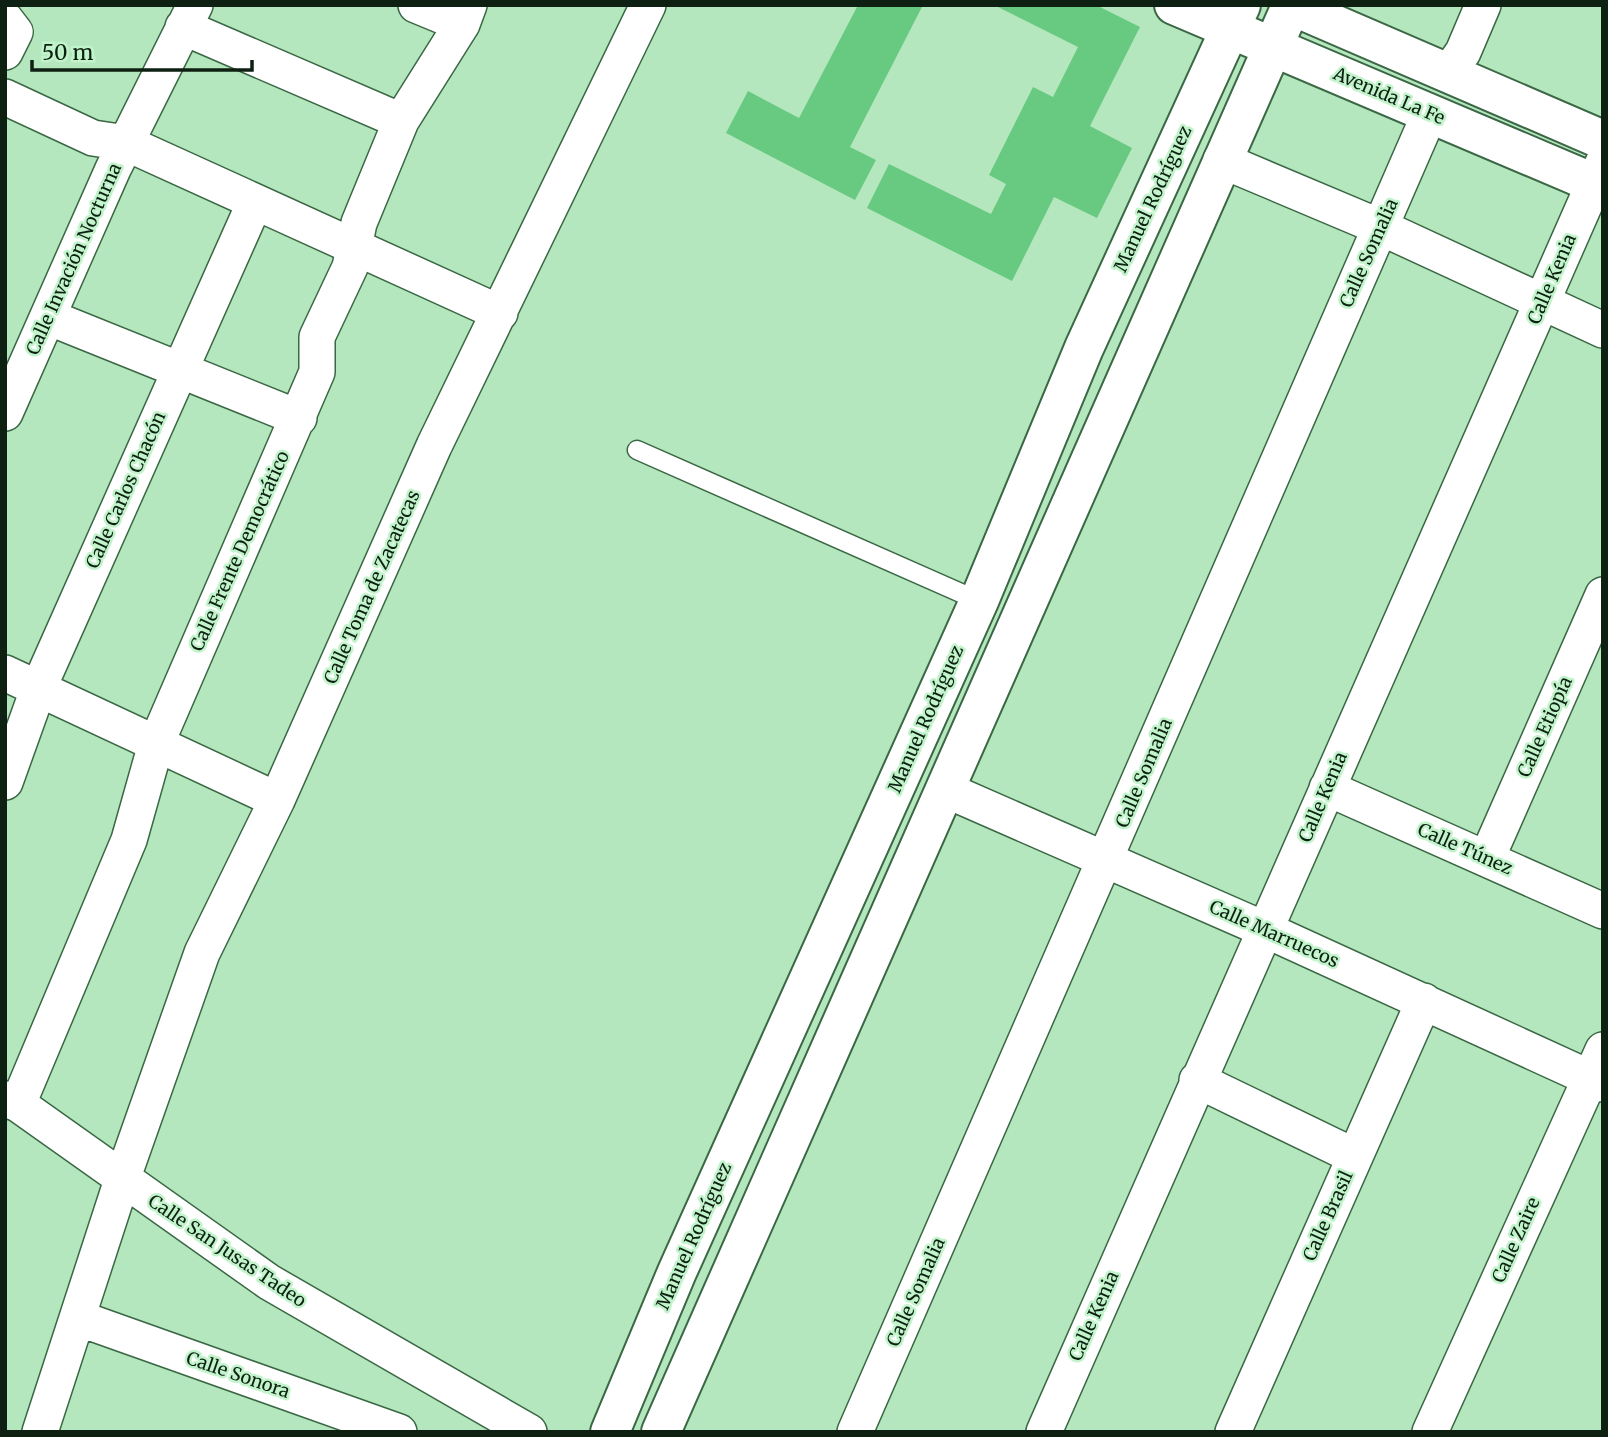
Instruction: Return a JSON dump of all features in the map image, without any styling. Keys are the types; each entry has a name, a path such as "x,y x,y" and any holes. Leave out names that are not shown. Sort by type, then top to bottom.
{"street":[{"path":"416,5 465,15"},
{"name":"Calle Toma de Zacatecas","path":"40,1432 122,1180 202,953 277,800 434,446 648,5"},
{"name":"Avenida La Fe","path":"1174,5 1236,18 1272,47 1430,113 1600,178"},
{"path":"661,1432 1291,5 1603,140"},
{"path":"1449,72 1463,52 1483,5"},
{"name":"Calle Frente Democrático","path":"12,1102 129,840 156,744 299,418 317,372 317,337 350,267 352,246 401,121 465,15"},
{"path":"189,16 401,121"},
{"name":"Calle Invación Nocturna","path":"8,401 126,143 189,16"},
{"name":"Manuel Rodríguez","path":"610,1432 677,1272 979,601 1084,348 1236,18"},
{"path":"5,97 93,138 126,143 500,313"},
{"name":"Calle Somalia","path":"855,1432 1430,113"},
{"path":"1221,160 1380,228 1603,330"},
{"name":"Calle Kenia","path":"1044,1432 1197,1080 1266,930 1542,302 1600,178"},
{"name":"Calle Carlos Chacón","path":"5,782 39,687 255,202"},
{"path":"48,317 299,418"},
{"name":"Calle Etiopía","path":"1487,858 1603,595"},
{"path":"5,673 277,800"},
{"name":"Calle Túnez","path":"1327,788 1603,911"},
{"name":"Calle Marruecos","path":"944,789 1424,1001 1598,1070"},
{"name":"Calle Brasil","path":"1234,1432 1424,1001"},
{"name":"Calle Zaire","path":"1430,1432 1598,1070"},
{"path":"1197,1080 1354,1156"},
{"name":"Calle San Jusas Tadeo","path":"12,1102 269,1282 529,1432"},
{"name":"Calle Sonora","path":"78,1318 399,1432"}],"lane":[{"path":"636,450 979,601"}],"building":[{"path":"858,5 923,5 850,147 876,160 855,200 726,133 748,91 799,118"},
{"path":"994,5 1096,5 1140,27 1090,126 1132,148 1097,218 1054,197 1012,281 867,208 889,164 991,214 1006,184 989,175 1033,87 1053,97 1078,47"}]}
